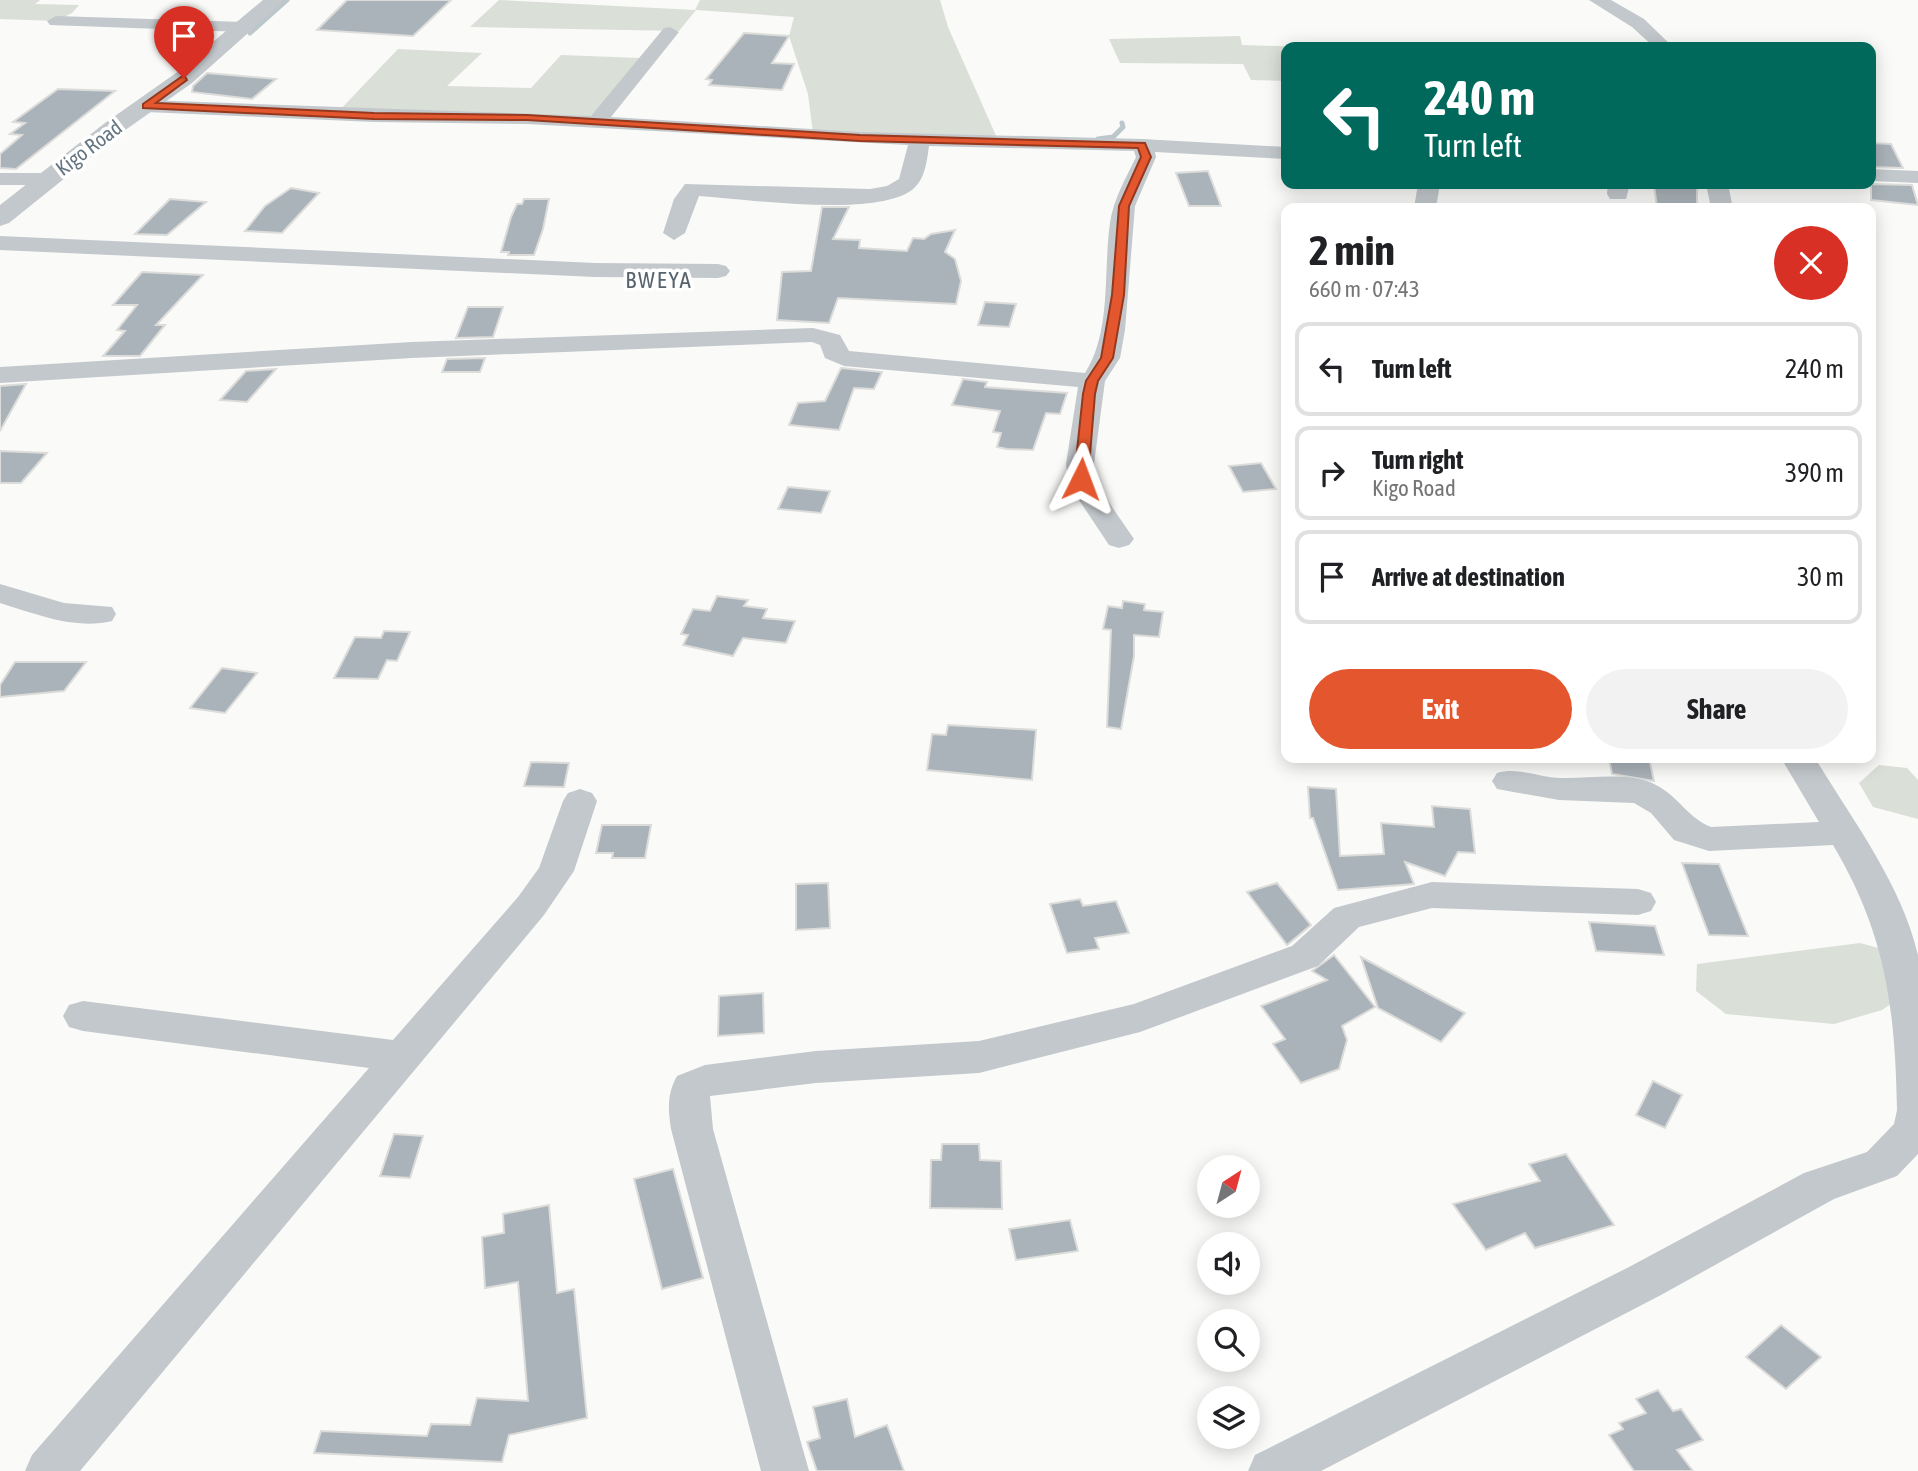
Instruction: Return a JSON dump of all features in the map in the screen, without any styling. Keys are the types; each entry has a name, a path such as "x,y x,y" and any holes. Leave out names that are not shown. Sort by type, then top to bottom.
{"street":[{"name":"Kigo Road","path":"0,218 146,106 275,0"},
{"path":"1598,0 1637,23 1658,42"},
{"path":"56,21 244,27"},
{"path":"597,121 670,33"},
{"path":"146,106 597,121 860,138 1142,145 1281,153"},
{"path":"674,233 685,199 693,189 841,198 889,195 906,185 914,172 920,138"},
{"path":"1119,539 1081,479 1085,423 1092,381 1107,358 1118,295 1121,223 1124,206 1146,157 1142,145"},
{"path":"1876,175 1918,177"},
{"path":"0,179 48,179"},
{"path":"0,243 595,270 718,271"},
{"path":"0,375 412,350 813,335 831,340 834,353 844,358 1092,381"},
{"path":"0,593 62,612 101,614"},
{"path":"1272,1471 1645,1281 1819,1186 1882,1164 1913,1132 1918,1110 1912,1013 1896,942 1877,889 1801,763"},
{"path":"1509,781 1559,789 1600,788 1642,792 1663,805 1686,831 1709,839 1842,833"},
{"path":"49,1471 404,1057 546,886 555,871 580,801"},
{"path":"785,1471 692,1129 688,1107 691,1087 705,1081 816,1067 979,1057 1127,1020 1305,956 1346,917 1432,895 1638,902"},
{"path":"83,1016 404,1057"}],"shaded area":[{"path":"0,0 40,0 35,4 79,5 72,13 56,21 0,19"},
{"path":"499,0 695,10 700,0 940,0 948,27 997,138 813,133 808,94 789,36 794,17 696,10 679,31 470,27"},
{"path":"1240,36 1242,45 1281,46 1281,81 1251,80 1243,64 1120,63 1109,39"},
{"path":"398,49 482,53 447,86 531,88 561,55 640,58 595,114 586,118 338,112"},
{"path":"1879,765 1907,768 1918,780 1918,819 1873,807 1859,783"},
{"path":"1860,943 1886,950 1915,988 1882,1010 1834,1024 1726,1014 1696,991 1697,964"}],"building":[{"path":"347,0 451,0 413,36 317,30"},
{"path":"744,33 789,36 772,63 794,64 782,90 709,85 712,80 706,79"},
{"path":"207,73 276,79 252,99 192,92 193,86"},
{"path":"58,89 115,91 16,169 0,168 0,154 22,135 10,134 25,123 13,122"},
{"path":"1876,143 1891,144 1903,168 1876,167"},
{"path":"1208,171 1221,206 1189,206 1176,173"},
{"path":"1876,184 1912,185 1918,205 1871,200 1871,189 1876,189"},
{"path":"291,188 319,193 282,233 245,231 265,206"},
{"path":"1655,189 1697,189 1697,203 1656,203"},
{"path":"170,199 206,202 167,235 135,234"},
{"path":"524,199 549,199 543,229 534,255 508,255 509,252 501,252 511,217 517,204 522,204"},
{"path":"822,207 849,207 833,239 860,240 859,248 907,251 913,238 924,239 931,234 955,230 945,252 955,259 961,281 956,304 838,298 829,323 777,320 782,272 811,271"},
{"path":"142,272 203,275 156,325 165,325 140,356 103,356 125,331 117,330 137,305 113,305"},
{"path":"985,302 1016,304 1009,327 978,325"},
{"path":"468,307 503,307 493,337 456,338"},
{"path":"485,358 480,372 442,372 447,359"},
{"path":"841,368 882,372 874,389 854,388 839,430 789,425 798,403 825,401"},
{"path":"276,369 247,402 220,400 246,371"},
{"path":"963,379 987,382 985,387 1067,393 1060,414 1046,413 1033,450 1007,449 997,447 1001,433 993,432 1000,411 952,405"},
{"path":"26,384 0,431 0,386"},
{"path":"0,451 47,453 21,483 0,483"},
{"path":"1261,463 1276,489 1243,492 1229,466"},
{"path":"788,487 830,491 821,513 778,509"},
{"path":"717,596 748,600 744,606 767,609 763,618 795,621 786,643 743,638 733,656 683,645 688,635 681,634 693,609 710,611"},
{"path":"1123,601 1145,604 1144,610 1163,612 1159,637 1134,635 1134,656 1121,729 1107,727 1111,630 1103,629 1108,606 1122,608"},
{"path":"384,631 410,632 397,661 387,660 378,679 334,678 355,637 381,638"},
{"path":"15,662 86,662 64,691 0,697 0,685"},
{"path":"222,668 257,673 225,713 190,708"},
{"path":"948,725 1036,730 1032,780 927,770 932,734 946,735"},
{"path":"531,762 569,763 564,787 524,786"},
{"path":"1610,763 1650,763 1654,781 1612,774"},
{"path":"1308,787 1336,789 1340,856 1384,854 1381,823 1434,827 1432,806 1470,809 1475,853 1458,852 1445,876 1405,862 1414,884 1338,890 1313,818 1310,818"},
{"path":"602,825 651,825 645,858 612,858 613,853 596,853"},
{"path":"1682,863 1719,864 1748,936 1709,935"},
{"path":"828,883 830,928 796,930 796,884"},
{"path":"1277,883 1311,925 1287,945 1247,892"},
{"path":"1080,899 1083,906 1116,901 1129,933 1095,938 1099,949 1067,953 1050,904"},
{"path":"1589,922 1655,926 1664,955 1596,951"},
{"path":"1334,955 1375,1007 1342,1026 1347,1040 1339,1069 1301,1083 1273,1044 1285,1039 1261,1006 1327,980 1312,971"},
{"path":"1361,957 1465,1013 1441,1042 1378,1008"},
{"path":"763,993 764,1033 718,1036 719,996"},
{"path":"1653,1081 1682,1095 1665,1128 1636,1115"},
{"path":"394,1134 423,1136 410,1178 380,1176"},
{"path":"942,1144 979,1144 980,1160 1001,1161 1002,1209 930,1208 931,1160 941,1160"},
{"path":"1566,1154 1614,1225 1535,1248 1525,1233 1486,1250 1453,1204 1540,1181 1529,1164"},
{"path":"673,1169 703,1278 662,1289 634,1179"},
{"path":"549,1205 557,1293 574,1289 587,1418 509,1435 502,1462 314,1453 321,1431 427,1436 431,1424 470,1425 477,1398 528,1401 518,1282 485,1288 482,1237 504,1233 503,1214"},
{"path":"1070,1220 1078,1251 1016,1260 1009,1229"},
{"path":"1781,1325 1821,1357 1786,1389 1746,1357"},
{"path":"1658,1390 1673,1411 1681,1409 1703,1440 1677,1450 1693,1471 1634,1471 1609,1435 1623,1429 1619,1423 1646,1413 1636,1399"},
{"path":"847,1399 855,1437 887,1425 904,1471 817,1471 807,1442 820,1438 813,1407"}],"waterway":[{"path":"250,33 287,0"},
{"path":"1098,139 1113,137 1123,127 1122,123"}],"district":[{"name":"BWEYA","path":"659,280"}],"route":[{"path":"184,78 146,106 374,116 527,118 860,138 1142,145 1146,157 1124,206 1121,223 1118,295 1113,330 1107,358 1092,381 1089,394 1080,464 1081,479"}]}
